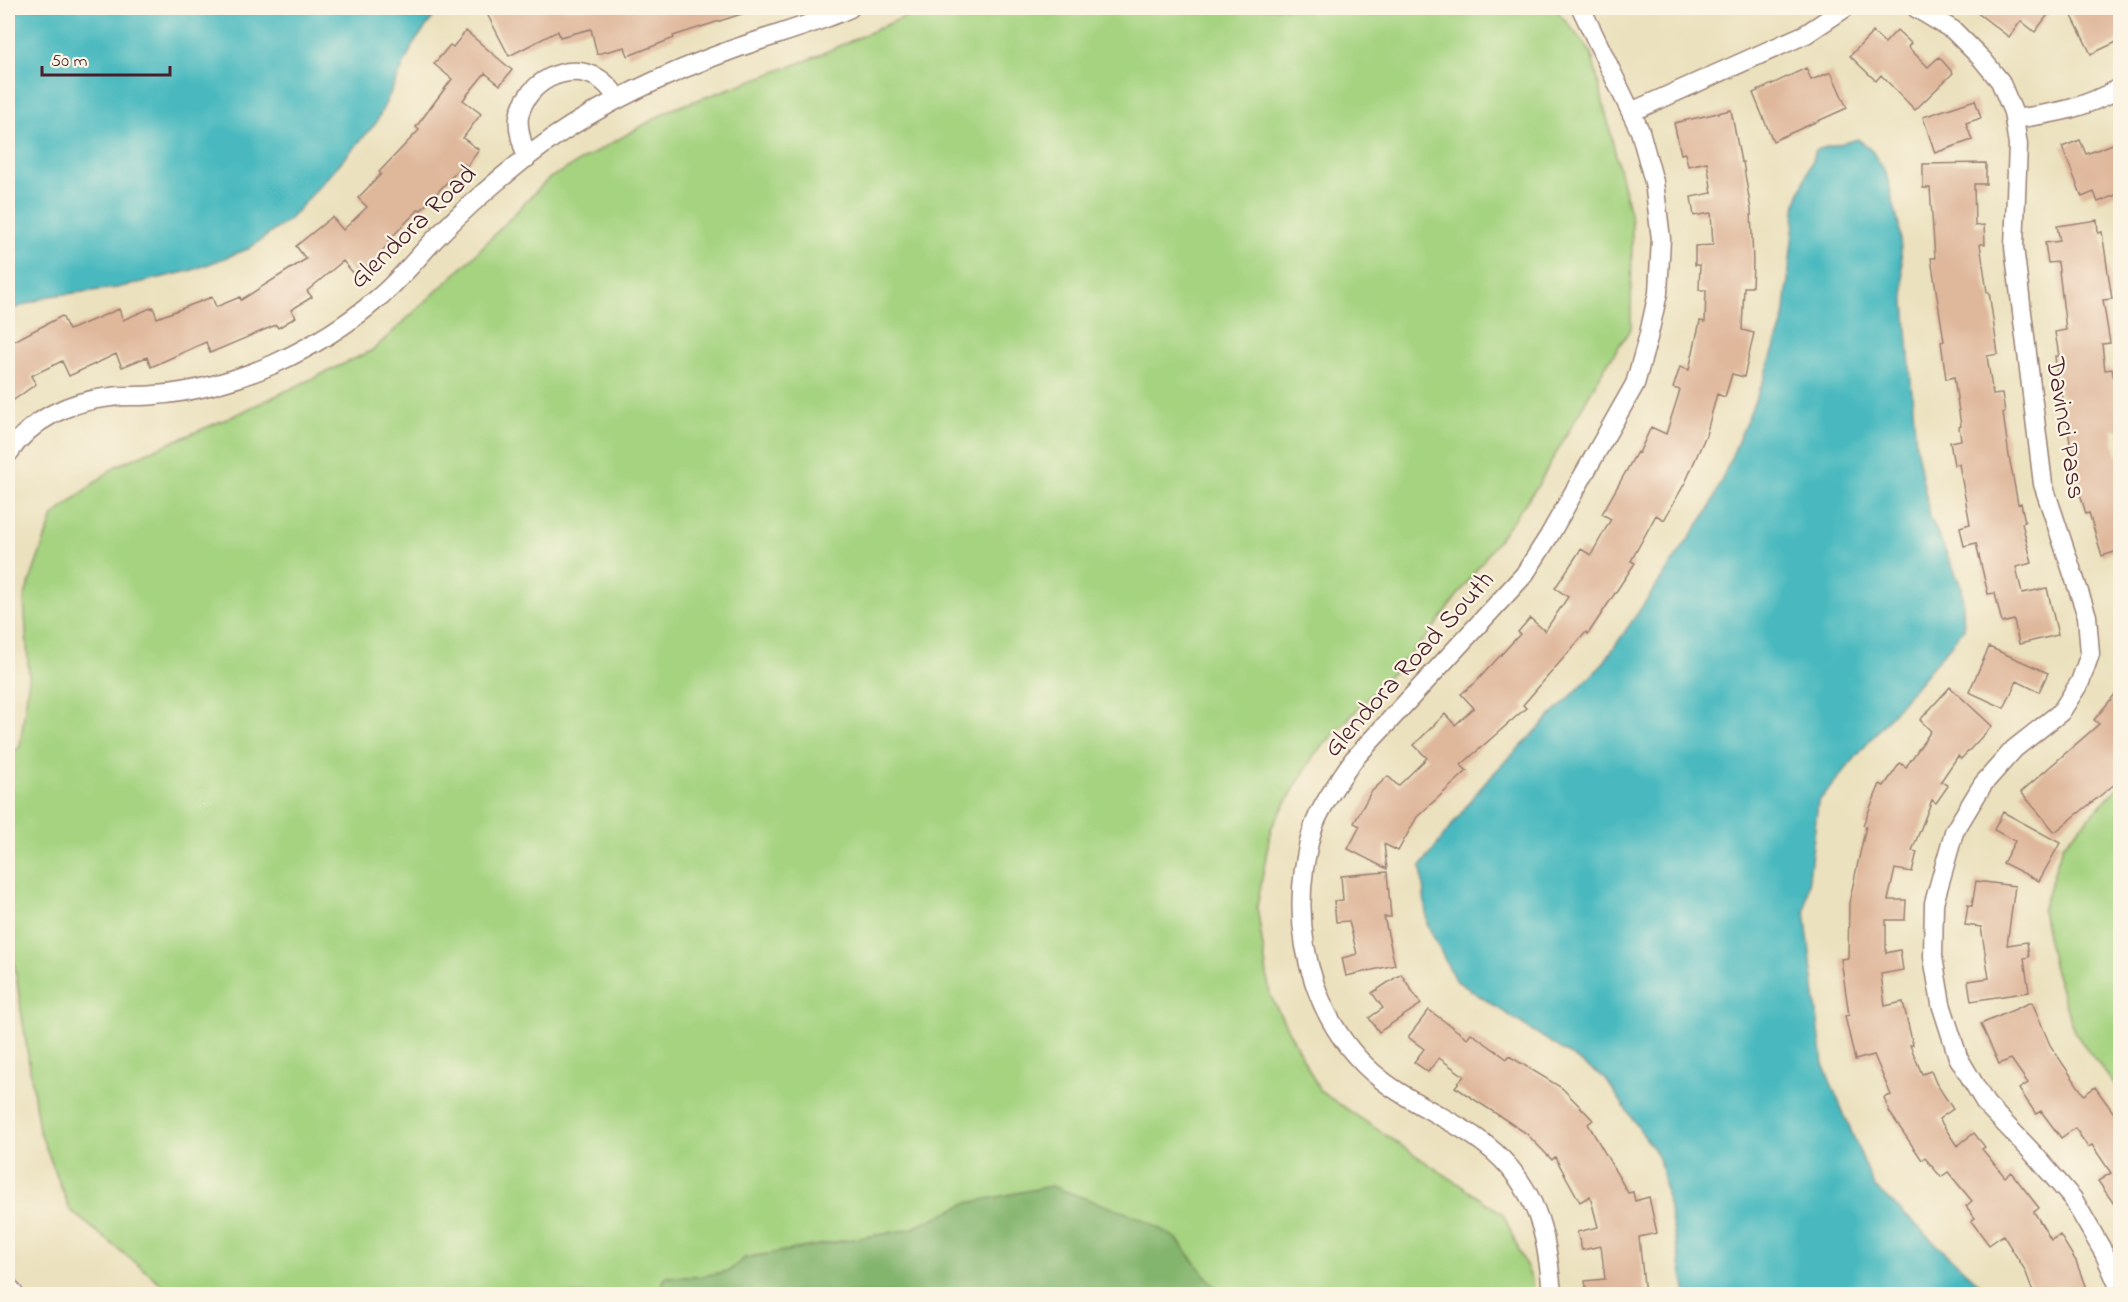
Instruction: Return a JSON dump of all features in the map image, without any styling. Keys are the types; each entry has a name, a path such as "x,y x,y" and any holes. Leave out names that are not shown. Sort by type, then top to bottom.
{"street":[{"name":"Glendora Road","path":"9,449 42,420 63,408 108,397 156,395 226,381 272,365 309,347 344,325 377,300 484,193 554,138 618,98 681,69 850,8"},
{"name":"Glendora Road South","path":"1552,1294 1549,1255 1543,1224 1530,1196 1510,1167 1477,1138 1383,1081 1352,1051 1333,1026 1318,994 1308,960 1301,922 1302,884 1308,846 1317,817 1336,784 1354,759 1524,575 1549,536 1635,384 1658,293 1661,238 1654,182 1640,131 1581,8"},
{"path":"1631,112 1806,34 1845,8"},
{"name":"Davinci Pass","path":"1916,8 1953,30 1982,59 2000,81 2013,112 2018,145 2014,247 2043,484 2087,616 2090,654 2080,682 2061,712 2014,748 1983,784 1954,832 1934,903 1933,957 1941,1004 1958,1057 1986,1104 2073,1199 2104,1253 2121,1289"},
{"path":"527,158 518,120 527,97 545,80 571,72 585,73 598,78 618,98"},
{"path":"2014,119 2055,114 2093,103 2121,88"},
{"path":"8,1286 14,1294"}],"green space":[{"path":"924,8 1555,8 1591,52 1632,222 1631,328 1602,372 1537,487 1430,633 1314,755 1271,828 1257,907 1270,995 1320,1091 1503,1214 1532,1280 1532,1294 1226,1294 1213,1285 1176,1238 967,1203 911,1229 745,1258 729,1271 697,1277 666,1277 661,1286 652,1294 174,1294 70,1210 39,1130 8,921 8,775 14,751 20,747 29,677 24,598 53,516 116,466 231,417 373,350 466,264 548,179 670,110 808,60"},
{"path":"2120,785 2120,1092 2074,1032 2053,965 2042,910 2063,845"},
{"path":"1051,1186 1140,1218 1176,1238 1213,1285 1226,1294 652,1294 661,1286 666,1277 697,1277 729,1271 745,1258 911,1229 967,1203"}],"water":[{"path":"8,8 440,8 414,43 376,123 289,220 248,249 193,270 117,288 49,296 8,311"},
{"path":"1858,139 1872,151 1886,173 1899,225 1916,446 1930,517 1962,588 1964,629 1818,802 1805,911 1823,1064 1874,1186 1990,1294 1686,1294 1659,1158 1605,1078 1455,980 1427,924 1421,866 1484,783 1602,665 1710,508 1764,379 1784,319 1796,202 1816,150"}],"building":[{"path":"484,8 754,8 754,10 673,36 674,38 628,56 625,47 597,54 591,29 560,37 558,31 509,56"},
{"path":"1971,8 2053,8 2035,32 2021,21 2009,37"},
{"path":"2068,8 2118,8 2121,13 2121,40 2091,54"},
{"path":"1897,30 1911,43 1908,47 1928,67 1939,57 1953,73 1915,110 1881,75 1876,81 1850,56 1873,32 1885,43"},
{"path":"466,31 512,70 500,85 485,73 463,100 481,114 463,138 479,150 467,166 464,164 388,241 390,242 375,259 355,275 343,261 307,291 312,297 291,310 296,317 278,328 276,325 210,353 206,342 151,367 147,357 122,367 116,354 69,376 62,361 31,376 36,384 8,404 8,344 62,316 69,330 119,309 123,320 153,307 157,318 212,297 216,307 240,297 241,300 306,259 296,246 332,217 343,230 367,207 358,198 419,130 416,127 452,79 434,64 450,45 453,47"},
{"path":"1806,68 1811,80 1831,72 1847,108 1773,141 1753,93"},
{"path":"1975,100 1981,118 1966,123 1972,140 1935,153 1923,117"},
{"path":"1731,110 1751,210 1752,287 1744,287 1742,330 1754,333 1744,377 1732,374 1725,397 1717,394 1706,435 1686,481 1664,520 1656,515 1631,561 1635,563 1588,634 1586,632 1523,705 1526,708 1461,765 1467,771 1417,817 1398,851 1384,844 1387,869 1348,849 1360,826 1354,823 1371,792 1388,776 1398,786 1427,758 1414,745 1445,714 1455,725 1474,708 1461,694 1475,683 1520,634 1518,632 1530,618 1545,631 1568,597 1555,588 1581,549 1591,555 1611,519 1602,514 1637,452 1639,453 1651,427 1666,434 1680,390 1673,388 1680,367 1689,370 1700,321 1705,322 1706,290 1699,290 1700,265 1695,265 1695,246 1713,245 1711,213 1694,216 1691,197 1712,193 1707,162 1688,166 1685,153 1681,154 1674,123"},
{"path":"2080,140 2086,154 2121,141 2121,193 2098,202 2094,192 2082,197 2062,147"},
{"path":"1986,163 1986,184 1974,184 1975,226 1984,225 1985,244 1980,244 1998,354 1987,356 1993,395 2002,394 2009,456 2018,504 2021,503 2025,522 2022,523 2032,563 2016,567 2022,593 2047,588 2058,635 2019,644 2014,620 2002,623 1995,593 1988,594 1976,543 1964,546 1960,527 1970,524 1959,464 1954,465 1950,442 1961,440 1959,427 1961,426 1954,377 1946,379 1941,342 1944,341 1931,258 1935,258 1930,188 1923,188 1923,164"},
{"path":"2097,220 2098,233 2102,232 2112,299 2103,300 2110,343 2102,344 2105,370 2112,369 2121,416 2121,428 2112,430 2117,457 2121,456 2121,550 2102,556 2076,480 2062,393 2059,393 2055,356 2059,356 2055,332 2066,330 2058,262 2048,263 2045,243 2060,241 2057,226"},
{"path":"1989,647 2048,673 2039,692 2017,681 2004,708 1969,692"},
{"path":"1950,687 1992,726 1961,759 1958,756 1941,781 1948,786 1936,803 1932,800 1912,851 1917,852 1912,872 1895,869 1888,900 1906,900 1905,920 1886,920 1886,953 1900,950 1903,970 1881,974 1885,1006 1903,1002 1913,1045 1910,1045 1922,1074 1931,1071 1953,1109 1939,1119 1957,1146 1974,1133 1985,1147 1982,1149 2005,1177 2011,1172 2039,1208 2034,1212 2051,1240 2060,1235 2076,1261 2088,1294 2034,1294 2025,1270 2003,1235 1989,1245 1971,1221 1975,1218 1966,1206 1972,1201 1948,1172 1941,1177 1925,1158 1922,1160 1890,1113 1884,1098 1891,1095 1874,1055 1855,1060 1845,1016 1849,1015 1841,959 1848,958 1849,903 1866,826 1863,825 1880,784 1884,786 1900,763 1906,767 1931,731 1920,720"},
{"path":"2121,687 2121,779 2055,832 2021,792 2099,724 2094,720"},
{"path":"2003,812 2060,843 2039,881 2003,863 2015,841 1994,830"},
{"path":"1387,872 1391,917 1384,917 1395,965 1346,976 1342,958 1357,954 1349,921 1336,922 1334,901 1343,900 1341,876"},
{"path":"1976,881 2015,886 2007,945 2027,942 2029,957 2024,958 2029,992 1971,1001 1968,981 1989,978 1981,927 1965,925 1968,905 1972,906"},
{"path":"1401,974 1421,1004 1379,1032 1369,1018 1383,1008 1372,993"},
{"path":"2032,1002 2050,1045 2084,1095 2095,1087 2121,1123 2121,1214 2098,1181 2111,1173 2092,1145 2088,1147 2075,1128 2061,1138 2041,1111 2036,1114 2019,1089 2028,1083 2011,1059 1999,1064 1981,1024"},
{"path":"1429,1010 1467,1038 1471,1033 1507,1059 1509,1056 1562,1088 1593,1120 1588,1124 1628,1193 1633,1192 1635,1201 1649,1197 1657,1233 1639,1237 1645,1294 1587,1294 1585,1281 1605,1279 1601,1246 1582,1250 1577,1232 1598,1227 1590,1196 1580,1202 1555,1157 1552,1160 1526,1133 1455,1087 1464,1076 1439,1058 1428,1072 1414,1062 1424,1049 1408,1037"}]}
